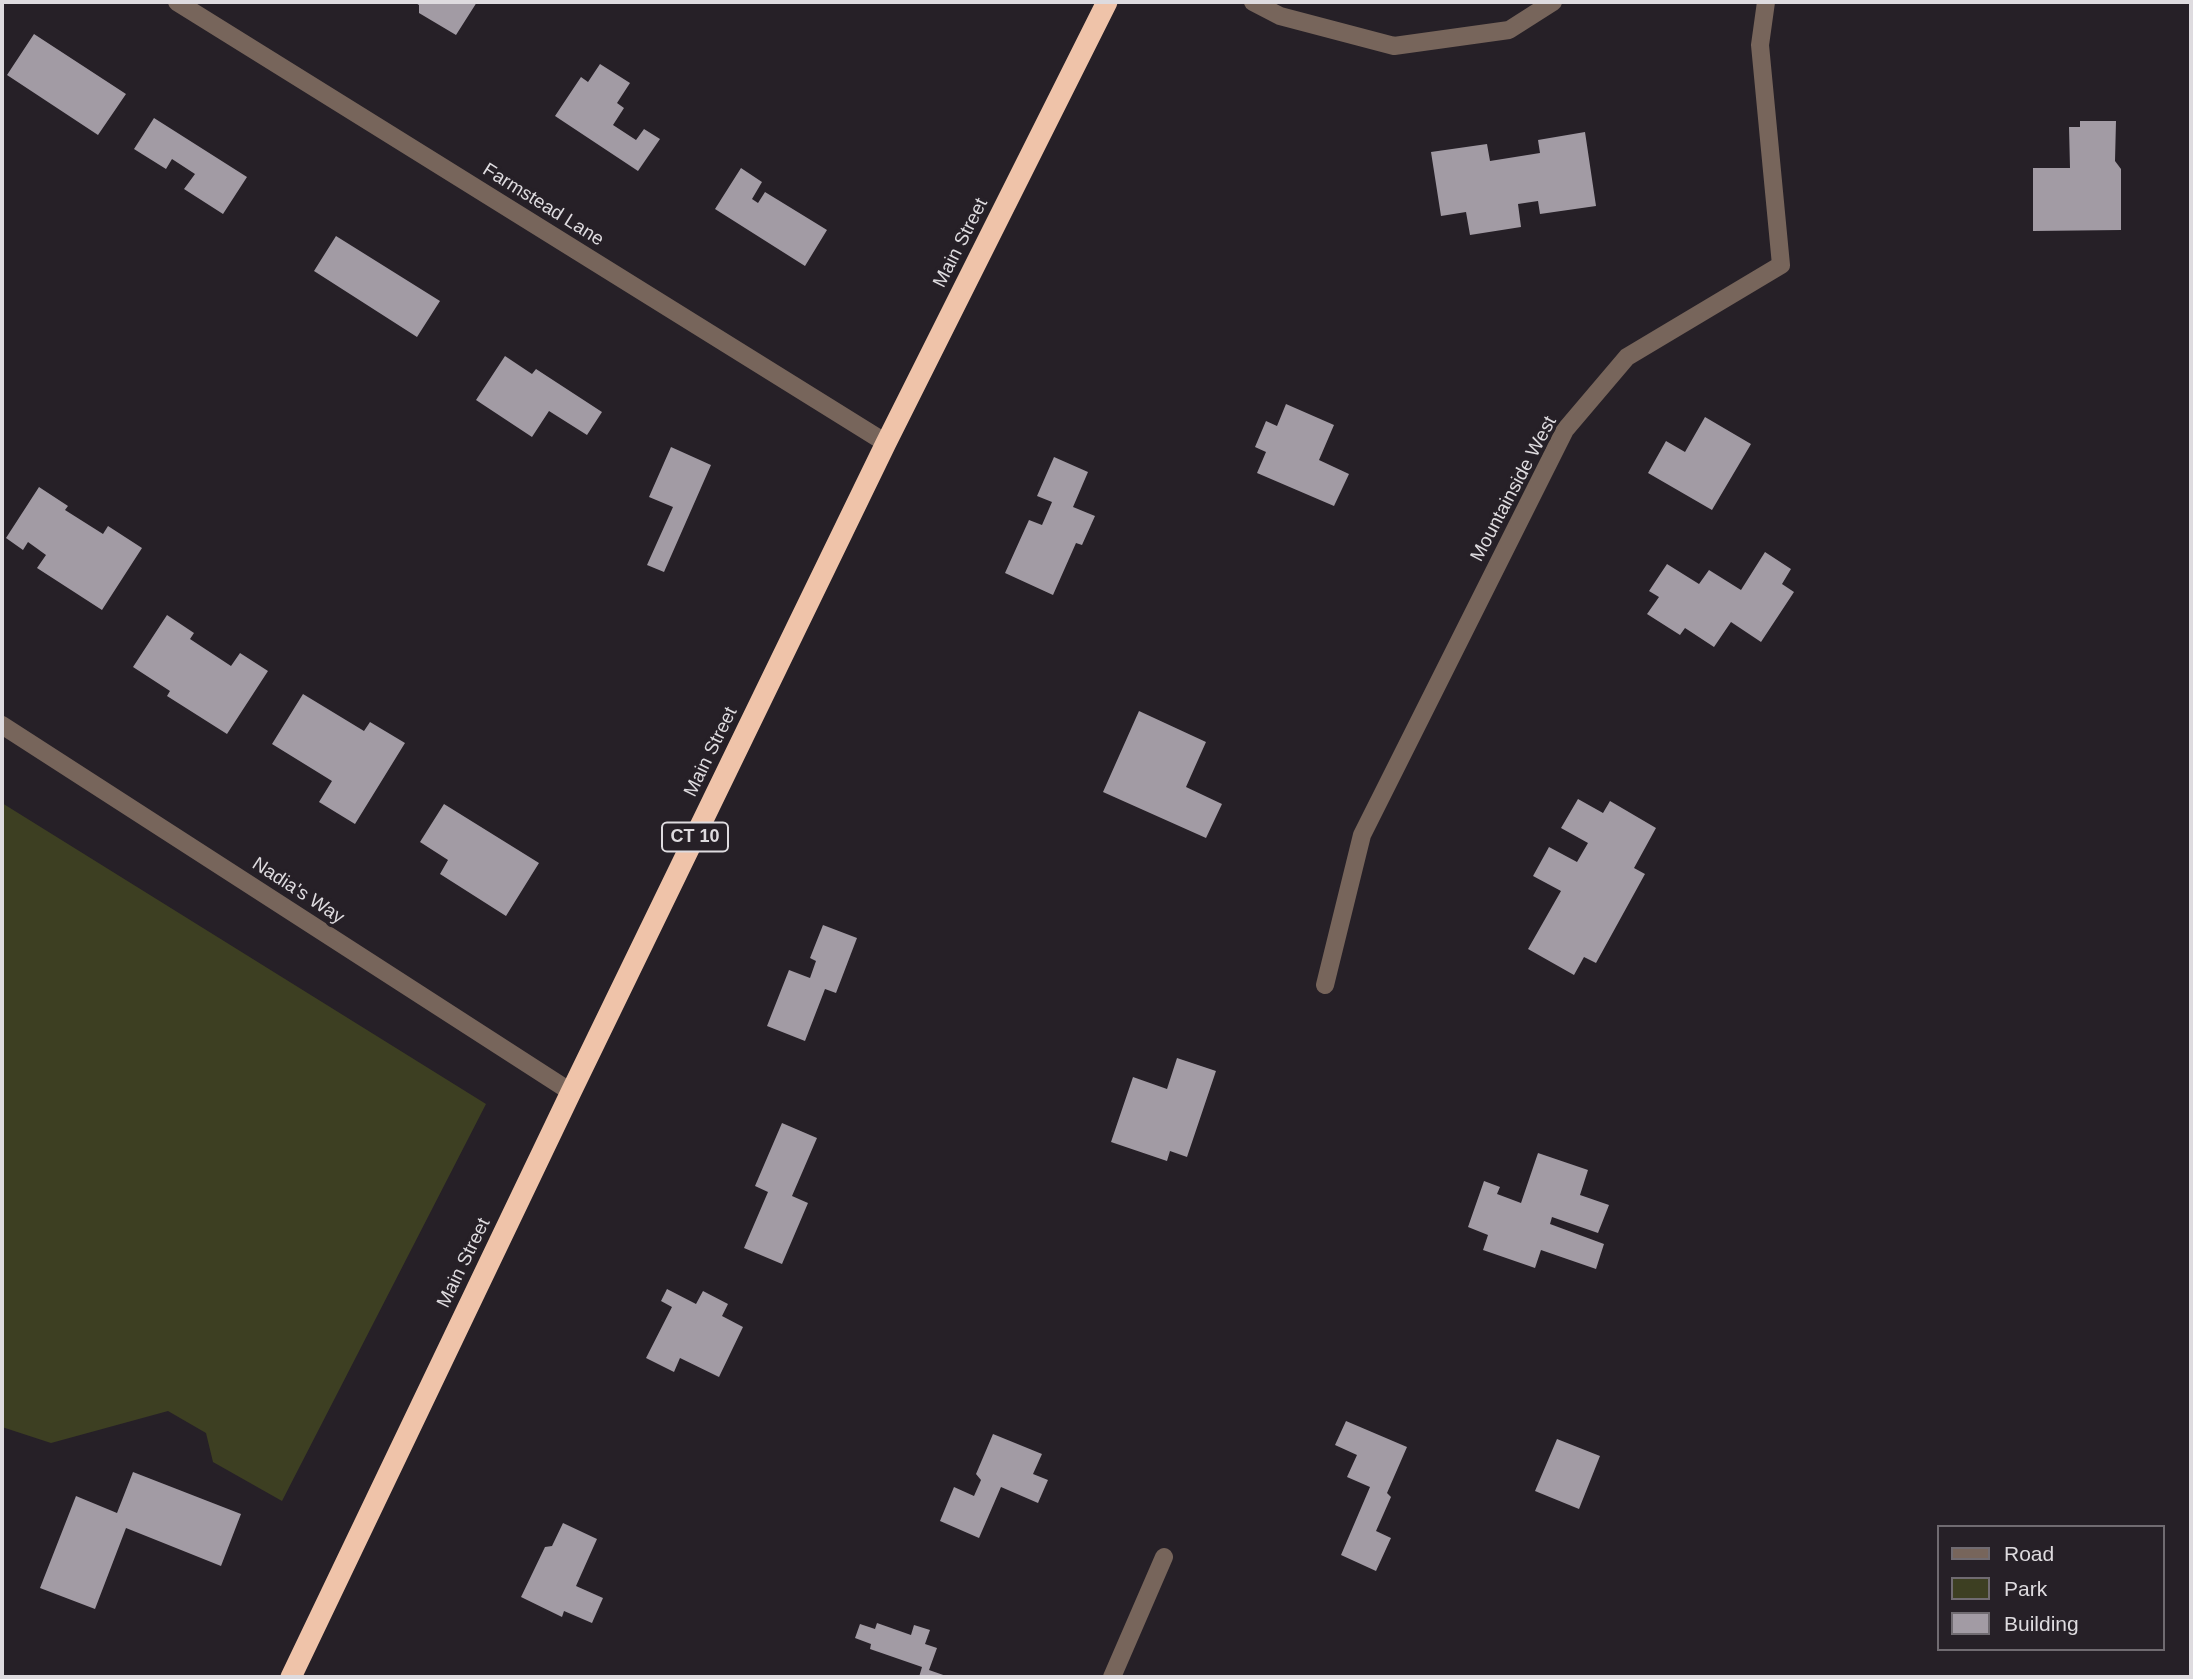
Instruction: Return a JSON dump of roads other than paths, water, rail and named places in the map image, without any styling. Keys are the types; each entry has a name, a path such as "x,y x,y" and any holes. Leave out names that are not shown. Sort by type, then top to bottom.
{"highway":[{"name":"Main Street","path":"292,1677 571,1092 886,443 1107,2"}],"street":[{"name":"Farmstead Lane","path":"177,2 886,443"},
{"path":"1253,2 1280,16 1394,46 1509,30 1553,2"},
{"name":"Mountainside West","path":"1325,985 1362,835 1566,430 1627,357 1781,265 1759,45 1766,2"},
{"name":"Nadia's Way","path":"2,725 571,1092"},
{"path":"1112,1677 1164,1557"}]}
